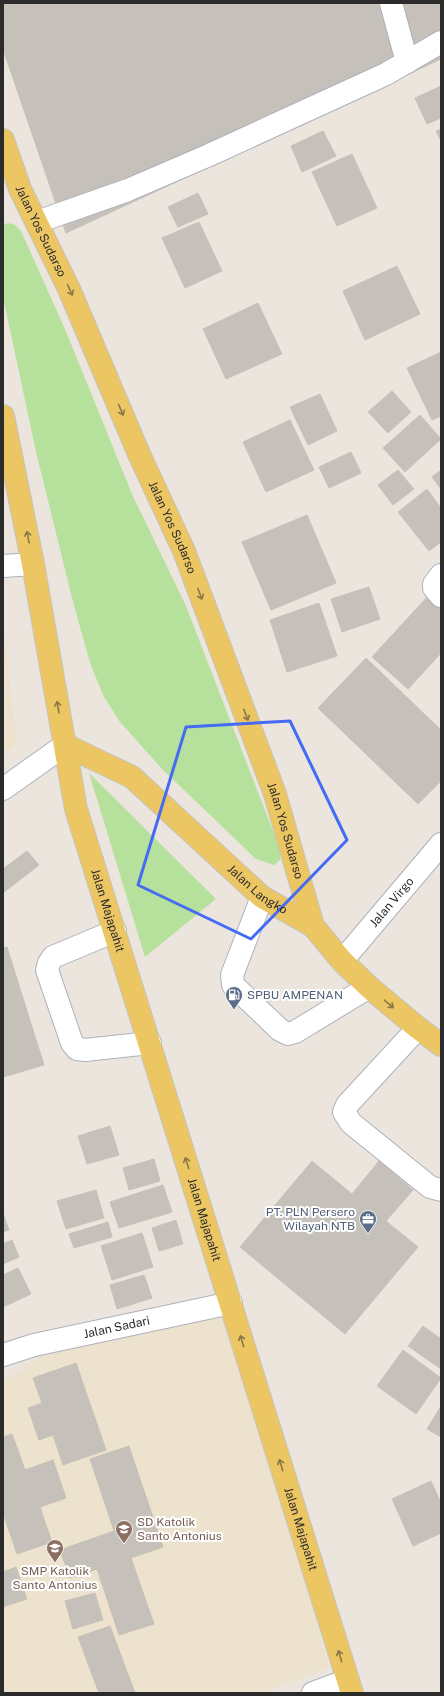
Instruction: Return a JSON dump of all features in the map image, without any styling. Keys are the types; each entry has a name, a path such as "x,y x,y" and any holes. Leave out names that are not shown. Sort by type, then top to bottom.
{"main road":[{"name":"Jalan Yos Sudarso","path":"3,140 12,192 36,222 69,289 139,454 184,551 275,794 314,926"},
{"path":"3,416 33,564 65,745"},
{"name":"Jalan Langko","path":"65,745 132,777 262,897 314,926 342,961 418,1028 441,1045"},
{"name":"Jalan Majapahit","path":"65,745 76,809 350,1686"}],"street":[{"path":"392,3 407,62"},
{"path":"36,222 129,192 204,151 387,77 407,62 441,42"},
{"path":"3,566 33,564"},
{"path":"441,575 434,584 434,588 441,596"},
{"path":"3,789 65,745"},
{"name":"Jalan Virgo","path":"342,961 441,844"},
{"path":"262,897 232,975 233,985 280,1030 288,1034 295,1032 369,986"},
{"path":"115,931 53,957 47,970 72,1043 77,1049 85,1050 150,1043"},
{"path":"418,1028 347,1105 344,1112 351,1123 430,1187 441,1190"},
{"name":"Jalan Sadari","path":"3,1355 34,1345 230,1302"},
{"path":"313,1693 350,1686"}],"highlighted area":[{"path":"290,721 347,840 251,939 138,885 186,727"}],"shaded area":[{"path":"3,623 17,743 3,756"},
{"path":"230,1312 329,1668 260,1693 3,1693 3,1382 45,1354"}],"green space":[{"path":"8,223 15,225 21,231 65,329 132,494 186,606 281,852 280,860 274,865 256,859 162,769 120,722 103,695 90,663 72,598 36,452 3,297 3,225"},
{"path":"89,773 216,899 145,957"}],"building":[{"path":"3,3 441,3 441,59 66,233 3,49"},
{"path":"3,3 60,3 4,27"},
{"path":"156,3 208,3 248,95 204,114"},
{"path":"247,3 263,3 270,21 234,36 224,13"},
{"path":"292,3 328,3 330,43 294,45"},
{"path":"331,3 356,3 356,16 332,17"},
{"path":"360,3 385,3 392,32 368,37"},
{"path":"414,3 441,3 441,12 419,19"},
{"path":"362,20 363,37 335,38 334,22"},
{"path":"277,25 295,68 251,87 232,44"},
{"path":"364,42 366,64 336,65 335,43"},
{"path":"143,47 152,69 130,78 120,56"},
{"path":"441,86 441,118 427,124 415,98"},
{"path":"441,129 441,141 436,131"},
{"path":"323,131 336,156 302,172 291,146"},
{"path":"352,154 377,208 337,226 312,172"},
{"path":"198,193 208,214 178,227 168,207"},
{"path":"199,222 222,271 185,288 162,238"},
{"path":"397,266 420,314 365,340 343,291"},
{"path":"258,303 282,354 226,379 203,329"},
{"path":"441,352 441,416 432,420 407,368"},
{"path":"392,391 411,412 388,433 368,412"},
{"path":"320,394 337,431 308,445 290,407"},
{"path":"420,415 441,439 405,472 383,448"},
{"path":"290,420 314,470 266,492 243,442"},
{"path":"351,452 361,473 329,488 319,467"},
{"path":"398,470 414,489 393,505 378,485"},
{"path":"441,470 441,489 432,477"},
{"path":"427,489 441,508 441,542 429,551 398,512"},
{"path":"307,515 336,583 271,610 242,542"},
{"path":"369,587 380,619 342,632 331,599"},
{"path":"429,595 441,606 441,653 408,689 372,657"},
{"path":"319,603 337,656 287,672 270,620"},
{"path":"366,658 441,730 441,781 418,804 318,708"},
{"path":"27,851 39,865 3,893 3,869"},
{"path":"7,947 44,1065 3,1077 3,948"},
{"path":"110,1126 119,1155 87,1164 78,1136"},
{"path":"154,1159 160,1181 129,1190 123,1168"},
{"path":"312,1161 352,1194 379,1161 413,1190 386,1221 418,1247 345,1334 240,1247"},
{"path":"163,1185 172,1212 119,1228 110,1202"},
{"path":"96,1190 104,1218 66,1229 57,1201"},
{"path":"3,1213 9,1230 3,1232"},
{"path":"176,1220 183,1244 159,1251 152,1228"},
{"path":"108,1222 112,1237 74,1248 69,1234"},
{"path":"142,1233 153,1267 112,1280 101,1246"},
{"path":"12,1240 19,1257 3,1264 3,1244"},
{"path":"18,1268 31,1294 3,1307 3,1275"},
{"path":"144,1275 152,1298 117,1309 110,1285"},
{"path":"423,1326 441,1339 441,1369 408,1346"},
{"path":"403,1350 441,1378 416,1414 377,1386"},
{"path":"76,1363 106,1450 63,1465 53,1435 39,1440 28,1408 42,1403 33,1378"},
{"path":"441,1406 441,1437 427,1429"},
{"path":"12,1434 25,1470 53,1460 66,1498 40,1507 52,1542 17,1554 3,1513 3,1437"},
{"path":"129,1446 163,1547 131,1558 154,1624 119,1635 97,1569 70,1578 60,1550 114,1531 90,1459"},
{"path":"431,1481 441,1503 441,1533 413,1546 392,1499"},
{"path":"16,1567 27,1599 3,1607 3,1572"},
{"path":"95,1593 103,1620 73,1629 65,1601"},
{"path":"110,1626 135,1693 99,1693 78,1637"}],"place":[{"name":"SPBU AMPENAN","path":"234,1010"},
{"name":"PT. PLN Persero Wilayah NTB","path":"368,1234"},
{"name":"SD Katolik Santo Antonius","path":"124,1544"},
{"name":"SMP Katolik Santo Antonius","path":"55,1563"}]}
